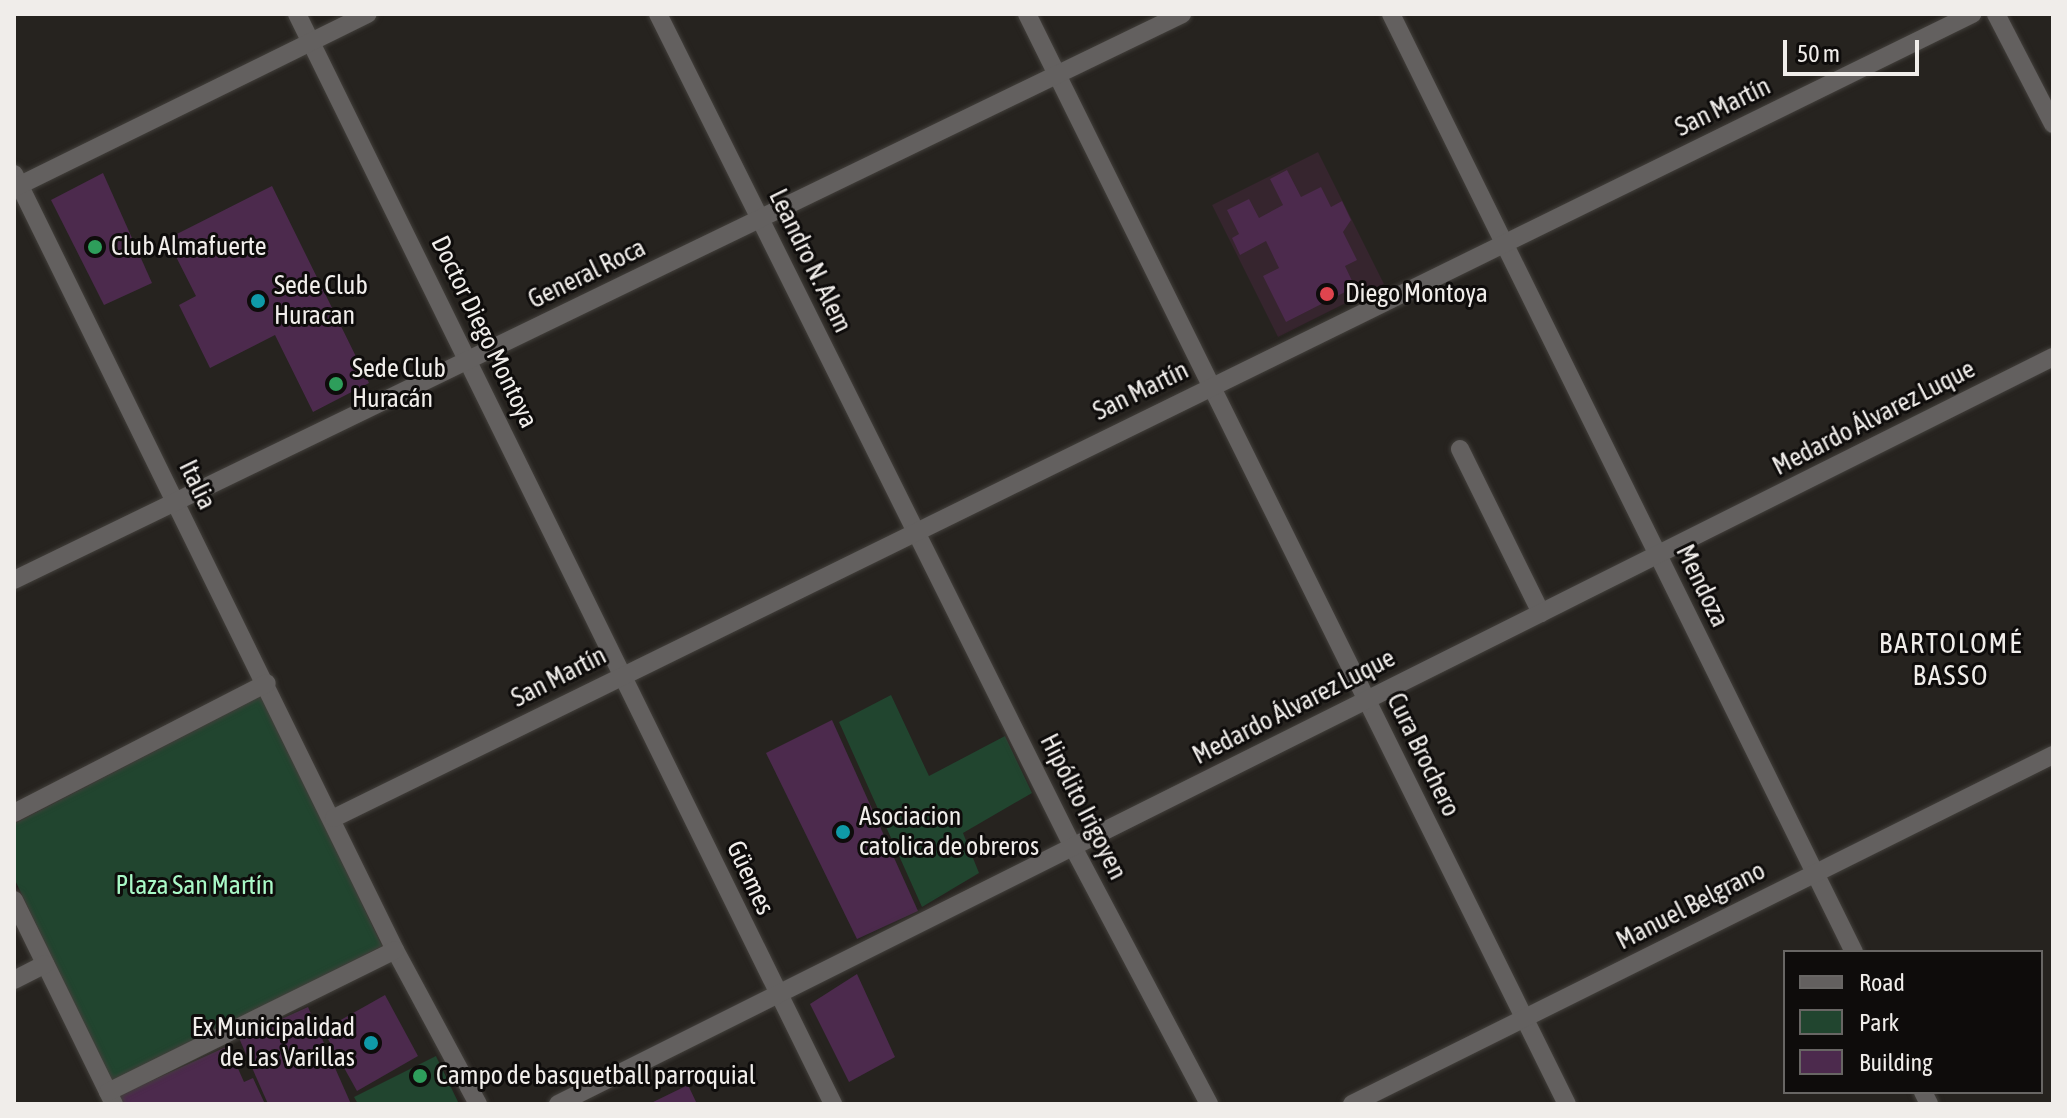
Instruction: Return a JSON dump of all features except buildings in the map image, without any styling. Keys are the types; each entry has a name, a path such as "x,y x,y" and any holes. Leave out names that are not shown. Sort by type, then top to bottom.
{"street":[{"name":"Doctor Diego Montoya","path":"297,14 624,673"},
{"path":"16,183 368,14"},
{"name":"Leandro N. Alem","path":"658,14 915,530"},
{"name":"Cura Brochero","path":"1027,14 1567,1104"},
{"name":"General Roca","path":"14,580 1182,14"},
{"name":"Mendoza","path":"1391,14 1853,950"},
{"name":"San Martín","path":"334,818 915,530 1972,14"},
{"path":"1996,14 2053,124"},
{"name":"Italia","path":"16,183 334,818 395,950 478,1104"},
{"name":"Medardo Álvarez Luque","path":"558,1104 2053,357"},
{"path":"1460,449 1541,613"},
{"name":"Hipólito Irigoyen","path":"915,530 1073,847 1209,1104"},
{"name":"Güemes","path":"624,673 777,995 833,1104"},
{"path":"14,813 267,683"},
{"name":"Manuel Belgrano","path":"1352,1104 2053,755"},
{"path":"14,900 111,1098 395,950"},
{"path":"14,980 45,964"}],"shaded area":[{"path":"1318,152 1384,284 1278,337 1212,205"}],"green space":[{"name":"Plaza San Martín","path":"263,695 382,946 112,1083 14,878 14,824"},
{"path":"891,695 929,776 1005,736 1032,793 963,833 979,873 922,907 839,722"},
{"name":"Campo de basquetball parroquial","path":"436,1056 459,1104 358,1104 354,1097"}],"place":[{"name":"Club Almafuerte","path":"95,247"},
{"name":"Diego Montoya","path":"1327,294"},
{"name":"Sede Club Huracan","path":"258,301"},
{"name":"Sede Club Huracán","path":"336,384"},
{"name":"Asociacion catolica de obreros","path":"843,832"},
{"name":"Ex Municipalidad de Las Varillas","path":"371,1043"},
{"name":"Campo de basquetball parroquial","path":"420,1076"}],"district":[{"name":"BARTOLOMÉ BASSO","path":"1951,659"}]}
